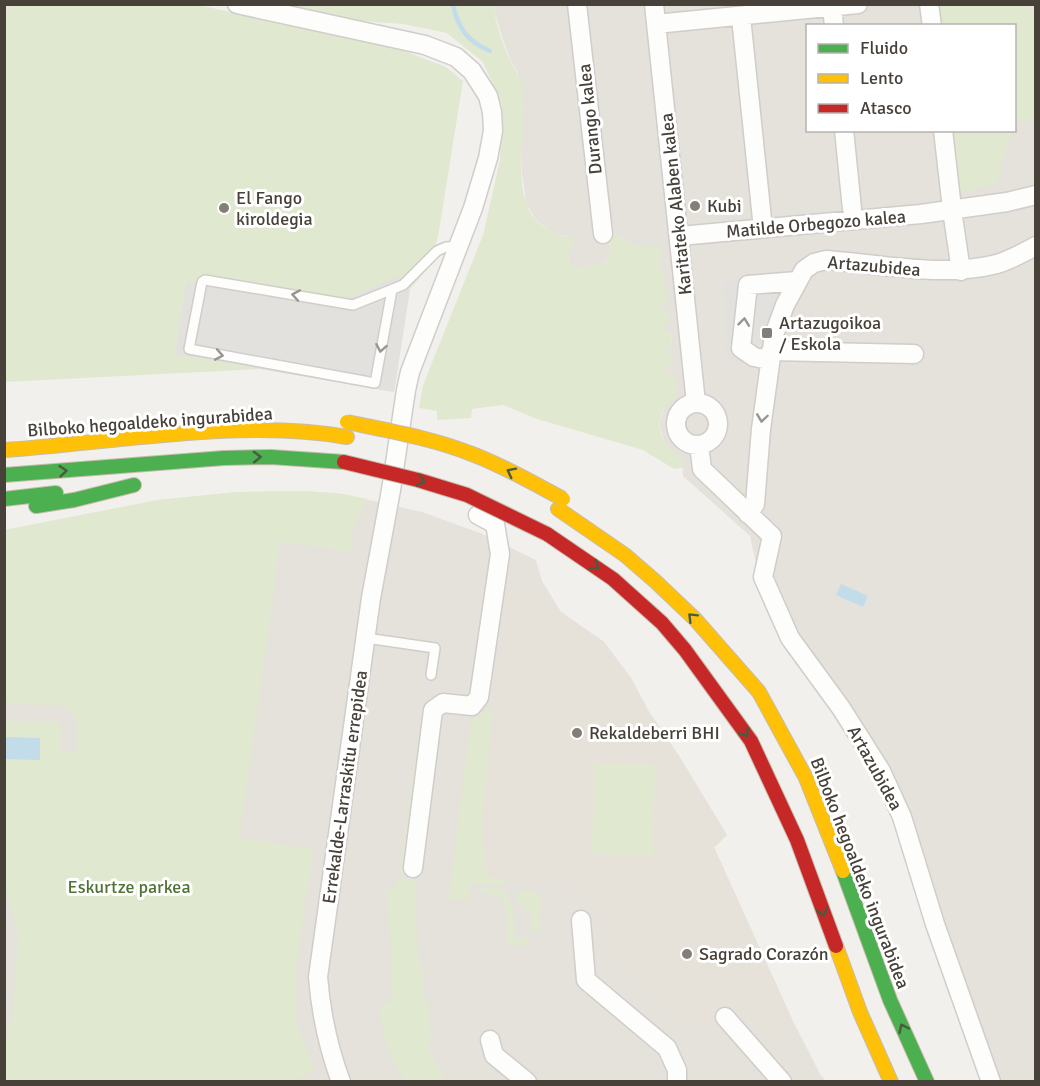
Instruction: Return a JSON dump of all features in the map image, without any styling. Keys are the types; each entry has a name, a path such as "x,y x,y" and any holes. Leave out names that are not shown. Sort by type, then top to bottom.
{"highway":[{"path":"341,421 460,449 499,466 560,504"},
{"name":"Bilboko hegoaldeko ingurabidea","path":"4,450 237,431 288,431 333,434 352,438"},
{"path":"380,444 414,452"},
{"path":"4,475 224,458 271,457 344,462 418,480 466,495 547,534 582,556 643,604 686,650 751,741 797,840 860,1012 891,1082"},
{"name":"Bilboko hegoaldeko ingurabidea","path":"502,482 560,504 625,555 695,619 759,692 806,777 832,840 890,1000 927,1082"},
{"path":"4,499 139,484 74,500 4,512"},
{"path":"468,518 509,537"},
{"path":"601,588 626,606 712,685"}],"street":[{"name":"Errekalde-Larraskitu errepidea","path":"237,4 424,45 456,57 472,71 488,96 492,112 488,158 460,246 410,372 371,598 318,977 323,1025 341,1082"},
{"name":"Durango kalea","path":"577,4 603,234"},
{"name":"Karitateko Alaben kalea","path":"654,4 696,403"},
{"path":"656,24 858,4"},
{"path":"929,4 932,24"},
{"path":"832,7 834,24"},
{"name":"Matilde Orbegozo kalea","path":"741,17 762,219"},
{"name":"Matilde Orbegozo kalea","path":"844,132 852,209"},
{"path":"943,132 960,270"},
{"name":"Matilde Orbegozo kalea","path":"680,236 1035,195"},
{"name":"Artazubidea","path":"991,1082 935,924 902,817 875,762 841,708 790,638 764,577 772,536 748,514 754,504 771,343 781,315 804,270 814,263 826,260 931,271 960,270 999,263 1035,246"},
{"path":"797,280 748,285 741,348 754,357 914,354"},
{"path":"696,403 709,407 715,413 718,421 713,437 707,443 699,445 689,444 681,438 677,430 677,420 681,412 696,403"},
{"path":"699,445 702,469 748,514"},
{"path":"391,492 411,494 474,512 495,524 500,554 479,697 472,706 443,703 434,710 413,868"},
{"path":"581,920 586,980 667,1048 678,1082"},
{"path":"725,1017 782,1082"},
{"path":"490,1040 494,1054 527,1082"}],"lane":[{"path":"392,291 375,383 189,349 202,282 205,280 353,305 402,285 437,251 446,247 460,246"},
{"path":"366,638 435,648 431,675"}],"shaded area":[{"path":"494,5 1035,5 1035,1081 985,1081 896,821 876,774 758,573 750,536 683,476 682,459 670,450 664,441 660,421 675,376 666,373 667,348 672,345 671,334 665,332 658,264 640,247 630,244 613,232 608,238 610,247 607,263 583,269 570,265 567,236 556,235 536,220 526,203 522,172 518,73 502,37"},
{"path":"785,270 758,350 756,368 727,358 724,280"},
{"path":"201,275 345,300 397,276 410,289 394,392 175,354 186,281 199,284"},
{"path":"305,491 343,494 422,512 480,533 536,560 542,581 561,612 604,642 631,678 648,710 727,835 714,848 792,1019 820,1074 826,1081 5,1082 5,530 158,500 238,492"},
{"name":"Rekaldeberri BHI","path":"507,585 561,612 604,642 631,678 648,710 727,835 590,890 487,877 482,828"},
{"name":"Sagrado Corazón","path":"714,847 792,1019 777,1042 727,1007 701,1031 625,977 618,968 606,939 592,895 618,887"}],"green space":[{"name":"El Fango kiroldegia","path":"5,5 198,5 389,45 446,67 463,81 432,264 410,289 394,392 260,369 5,382"},
{"path":"278,5 494,5 501,39 522,87 524,107 523,191 535,219 556,234 575,239 569,253 570,265 583,269 607,263 610,247 608,238 613,232 636,245 661,245 662,262 658,264 659,269 663,271 667,302 662,305 663,310 667,311 670,323 665,326 665,331 671,334 672,345 667,349 668,354 672,355 673,363 666,367 666,373 675,376 676,388 675,395 663,411 660,425 663,438 671,450 682,459 683,468 674,469 643,450 537,419 503,405 472,409 471,418 437,420 437,411 419,408 423,385 483,235 500,160 502,105 483,62 447,33 403,24 347,20"},
{"path":"935,5 1035,5 1035,120 1016,123 1016,24 937,24"},
{"path":"950,132 1011,132 997,183 957,194"},
{"name":"Eskurtze parkea","path":"305,491 343,494 367,499 352,531 352,552 279,541 239,838 313,849 295,974 295,1019 315,1071 290,1082 5,1081 5,1044 13,1013 18,933 5,886 5,721 58,722 61,725 60,750 76,752 78,733 73,715 64,706 5,703 5,530 158,500 238,492"},
{"path":"493,706 482,828 487,877 505,880 504,885 470,884 470,899 448,900 471,721"},
{"path":"418,734 426,736 406,873 400,872"},
{"path":"594,763 655,765 653,855 592,854"},
{"path":"399,877 415,882 419,964 422,964 425,1004 429,1004 431,1043 426,1044 446,1081 406,1081 391,1055 383,1027 379,1007 392,1001 386,892 396,886"},
{"path":"478,888 505,889 514,912 515,939 528,938 528,945 508,945 505,904 502,898 477,890"},
{"path":"515,891 532,891 541,898 542,932 532,931 532,915 519,905"}],"water":[{"path":"841,584 868,596 863,607 836,595"},
{"path":"5,737 40,738 40,760 5,759"}],"waterway":[{"path":"453,4 457,20 465,33 490,51"}],"traffic: fast":[{"path":"4,475 224,458 271,457 344,462"},
{"path":"36,506 74,500 134,485"},
{"path":"4,499 56,493"},
{"path":"843,871 890,1000 927,1082"}],"traffic: slow":[{"path":"347,422 410,435 457,448 507,469 563,499"},
{"path":"4,450 220,431 264,430 347,437"},
{"path":"558,509 625,555 655,581 695,619 759,692 806,778 843,871"},
{"path":"836,946 860,1012 891,1082"}],"traffic: jam":[{"path":"344,462 467,495 547,534"},
{"path":"547,534 613,579 662,623 685,650 751,741 797,840 836,946"}],"place":[{"name":"Kubi","path":"695,206"},
{"name":"El Fango kiroldegia","path":"224,208"},
{"name":"Artazugoikoa / Eskola","path":"767,333"},
{"name":"Rekaldeberri BHI","path":"577,733"},
{"name":"Sagrado Corazón","path":"687,954"}]}
